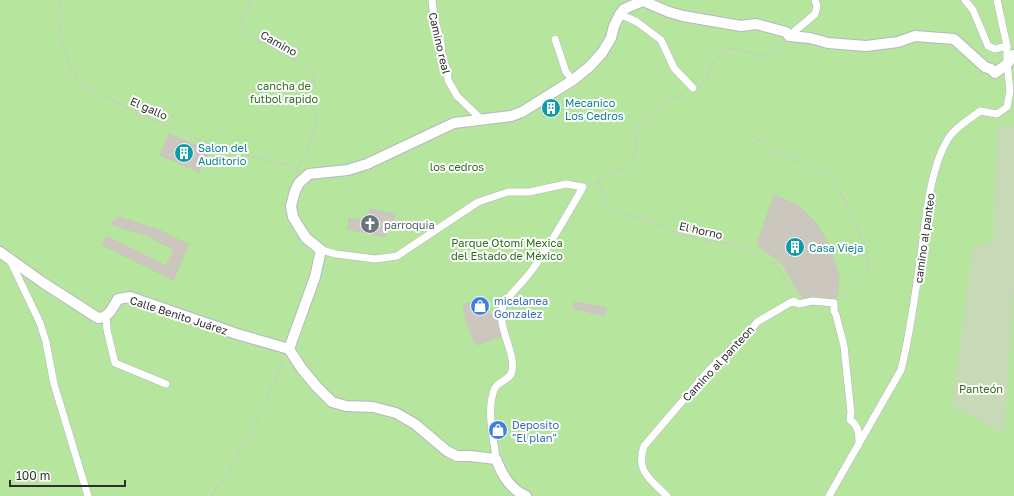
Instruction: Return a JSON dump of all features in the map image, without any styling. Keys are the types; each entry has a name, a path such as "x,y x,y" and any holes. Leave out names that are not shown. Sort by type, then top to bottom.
{"main road":[{"path":"526,496 519,493 510,485 501,473 496,459 457,456 448,451 415,424 396,413 373,407 346,406 332,402 307,375 289,349 315,276 321,250 306,238 293,218 291,206 295,191 300,183 309,174 348,170 367,164 454,123 512,116 529,108 573,80 589,67 602,53 611,38 614,26 620,14 624,9 643,1 683,16 741,26 756,24 787,34 828,43 866,46 898,42 915,36 954,39 985,67 991,69 995,73 1007,64 1014,55"},
{"path":"0,252 98,318 101,319 106,316"},
{"name":"Calle Benito Juárez","path":"106,316 118,299 130,297 237,334 289,349"}],"street":[{"name":"Camino real","path":"432,0 434,17 441,43 442,60 447,69 448,80 457,96 482,120"},
{"path":"787,34 815,14 817,6 815,0"},
{"path":"965,0 973,10 988,46 995,49 1007,46"},
{"path":"997,0 1007,46 1007,64"},
{"path":"620,14 637,22 661,40 674,68 693,88"},
{"path":"555,40 566,72 573,80"},
{"name":"camino al panteo","path":"859,445 872,419 901,370 915,299 932,180 940,157 949,137 956,129 980,111 997,114 1007,107 1010,91 1007,64"},
{"path":"321,250 336,254 375,259 397,256 478,202 508,192 529,192 566,184 583,187 532,272 503,304 502,314 504,334 513,363 512,373 510,376 495,388 492,402 490,416 496,459"},
{"path":"9,259 40,323 46,342 54,384 88,496"},
{"path":"793,301 799,304 812,301 834,303 834,311 844,346 851,413 850,420 855,424 858,431 859,445 829,496"},
{"name":"Camino al panteon","path":"667,496 645,474 640,456 644,446 709,370 748,334 757,322 793,301"},
{"path":"106,316 107,330 116,364 166,384"}],"path":[{"name":"El gallo","path":"62,0 58,12 59,27 64,52 74,73 82,85 141,115 219,148 297,168"},
{"name":"Camino","path":"251,0 240,25 241,30 283,53 315,73 313,78 313,90 309,94 314,103 316,116 314,131 310,144 297,168"},
{"path":"583,187 631,164 636,151 634,136 636,126 647,119 652,112 672,98 680,96 687,90 702,86 708,79 710,68 722,52 729,49 742,49 763,56 769,55 775,52 787,34"},
{"path":"750,133 775,152 821,171 837,186 847,205 864,244 870,265 867,274 844,297 834,303"},
{"path":"297,168 300,183"},
{"name":"El horno","path":"598,181 604,198 610,206 617,210 632,216 647,219 678,234 706,241 731,244 758,254 778,268 790,289 793,301"},
{"path":"212,496 252,433 277,380 289,349"}],"green space":[{"name":"Parque Otomí Mexica del Estado de México","path":"0,0 1014,0 1014,496 0,496"},
{"name":"Panteón","path":"997,126 1014,126 1014,282 1004,434 952,406 973,247 993,241"}],"building":[{"name":"Mecanico Los Cedros","path":"552,101 554,104 562,106 548,114 543,107"},
{"name":"Salon del Auditorio","path":"169,134 209,151 199,172 160,155"},
{"name":"Casa Vieja","path":"774,195 799,206 816,223 829,245 839,276 838,293 836,298 812,296 805,298 800,295 782,263 757,245"},
{"name":"parroquia","path":"370,209 395,214 392,228 388,227 385,237 347,229 349,218 367,222"},
{"path":"119,217 159,230 189,245 173,280 102,245 106,236 166,266 174,249 154,240 155,238 110,224"},
{"path":"470,302 479,304 483,302 483,311 497,316 500,336 477,345 472,338 463,305"},
{"path":"574,302 607,308 604,316 573,308"}],"place":[{"name":"Mecanico Los Cedros","path":"551,108"},
{"name":"Salon del Auditorio","path":"184,153"},
{"name":"parroquia","path":"370,224"},
{"name":"Casa Vieja","path":"795,247"},
{"name":"micelanea Gonzalez","path":"480,306"},
{"name":"Deposito \"El plan\"","path":"498,430"}],"park label":[{"name":"cancha de futbol rapido","path":"284,91"},
{"name":"los cedros","path":"457,166"}]}
